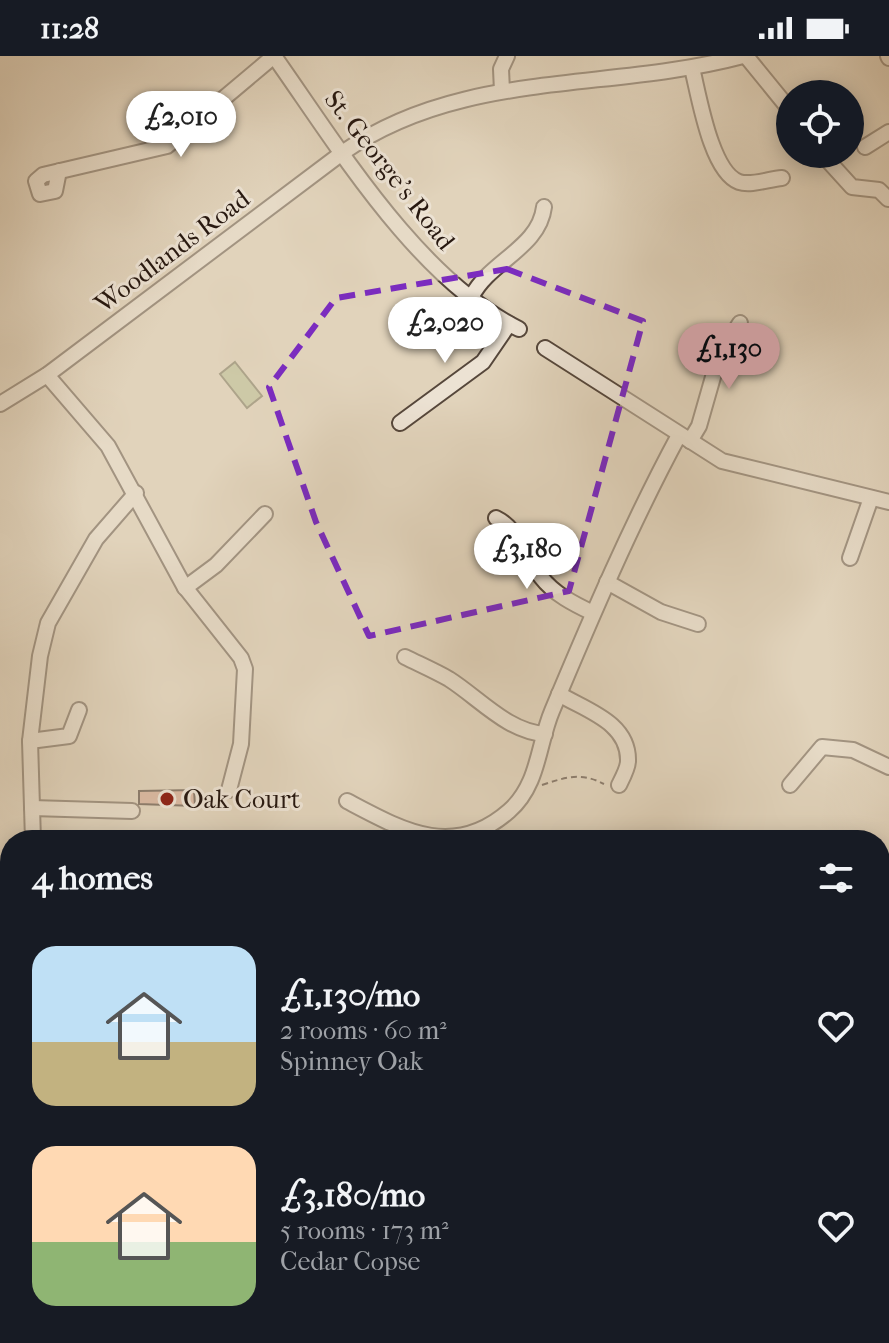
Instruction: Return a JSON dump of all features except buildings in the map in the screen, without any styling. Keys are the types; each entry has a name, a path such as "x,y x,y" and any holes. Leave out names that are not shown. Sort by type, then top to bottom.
{"street":[{"path":"59,171 167,146 274,56"},
{"name":"St. George's Road","path":"274,56 342,153 449,283 514,327 483,362 400,423"},
{"path":"502,91 501,69 507,56"},
{"path":"741,56 776,95"},
{"name":"Woodlands Road","path":"0,404 47,375 342,153 402,117 472,95 692,68 741,56"},
{"path":"692,68 710,137 724,171 744,183 782,178"},
{"path":"865,147 889,132"},
{"path":"835,168 852,187 879,190 888,199"},
{"path":"472,296 479,282 542,224 544,207"},
{"path":"477,830 509,811 530,781 559,694 607,582 684,438 699,426 719,356 740,323"},
{"path":"545,348 684,438 742,468 889,502"},
{"path":"47,375 108,446 185,588 241,658 244,687 241,744 229,790"},
{"path":"33,830 30,741 40,656 48,623 96,539 136,493"},
{"path":"850,558 871,498"},
{"path":"185,588 216,565 265,514"},
{"path":"496,518 509,524 533,568 552,590 593,613"},
{"path":"607,582 661,612 698,624"},
{"path":"405,657 447,678 516,727 545,734"},
{"path":"559,694 606,719 620,734 628,761 619,785"},
{"path":"30,741 69,736 79,710"},
{"path":"790,785 822,747 853,750 889,767"},
{"path":"347,801 405,830"},
{"path":"32,808 132,811"}],"path":[{"path":"530,781 543,785 567,776 588,775 608,786 619,785"}],"highlighted area":[{"path":"507,269 643,321 569,591 369,636 316,522 269,387 336,298"}],"green space":[{"path":"235,362 262,396 247,408 220,374"}],"place":[{"name":"Oak Court","path":"167,799"}]}
